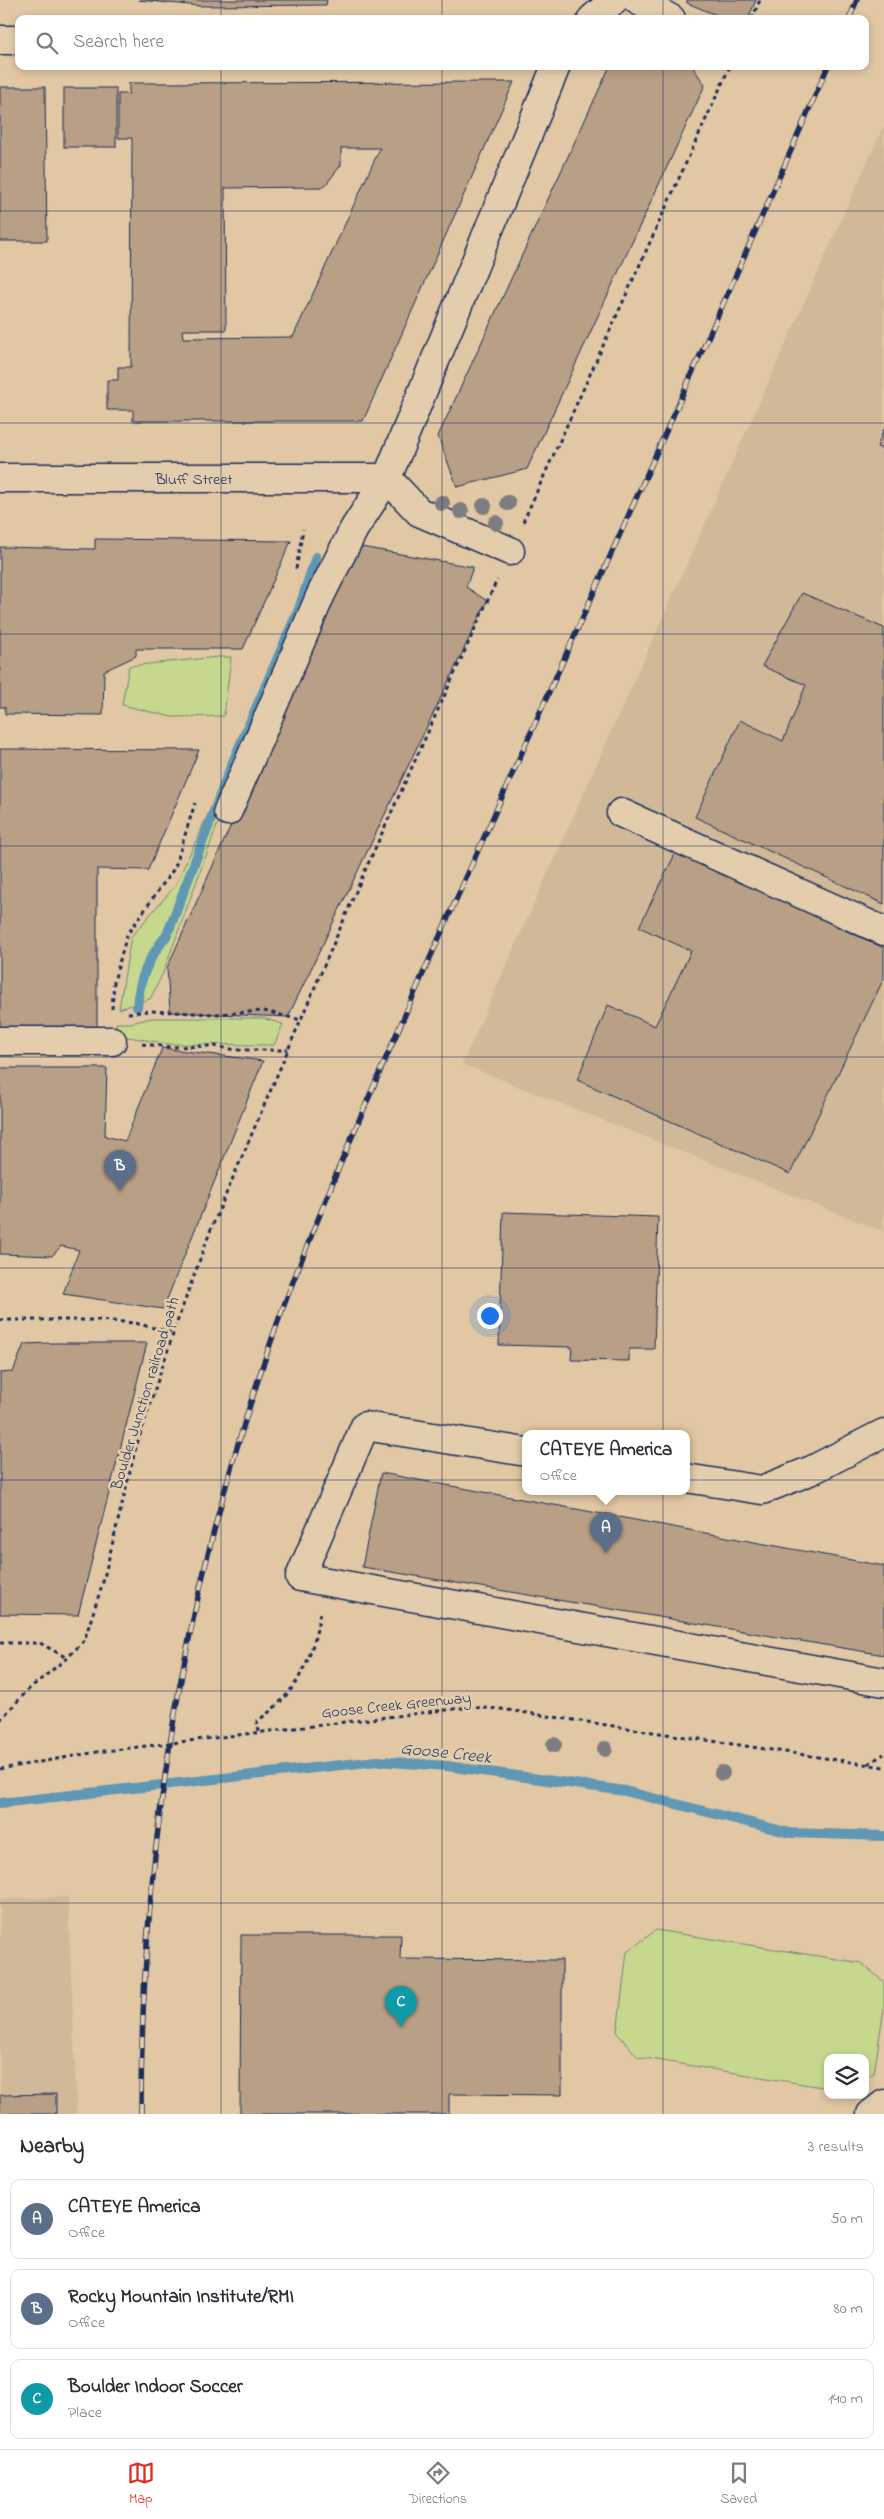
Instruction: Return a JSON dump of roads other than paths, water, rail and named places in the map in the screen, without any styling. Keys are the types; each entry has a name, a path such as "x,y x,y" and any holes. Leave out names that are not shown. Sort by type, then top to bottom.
{"street":[{"path":"597,15 614,0"},
{"path":"637,0 663,15"},
{"path":"0,40 15,40"},
{"path":"228,811 321,594 354,529 387,478 554,70"},
{"name":"Bluff Street","path":"0,478 387,478"},
{"path":"387,478 419,512 510,551"},
{"path":"622,813 884,931"},
{"path":"0,1041 112,1041"},
{"path":"522,1451 365,1426 300,1577 884,1682"},
{"path":"690,1479 762,1490 812,1470 884,1433"},
{"path":"871,2114 884,2104"}],"waterway":[{"path":"137,1007 140,987 146,968 155,951 167,935 232,764 299,609 316,557"},
{"name":"Goose Creek","path":"0,1803 377,1761 447,1766 625,1791 790,1833 884,1836"}],"railway":[{"path":"851,15 857,0"},
{"path":"141,2114 143,2014 149,1914 160,1815 175,1716 193,1618 217,1521 244,1425 275,1330 335,1177 392,1045 826,70"}],"place":[{"name":"Rocky Mountain Institute/RMI","path":"120,1191"},
{"name":"CATEYE America","path":"606,1553"},
{"name":"Boulder Indoor Soccer","path":"401,2027"}]}
